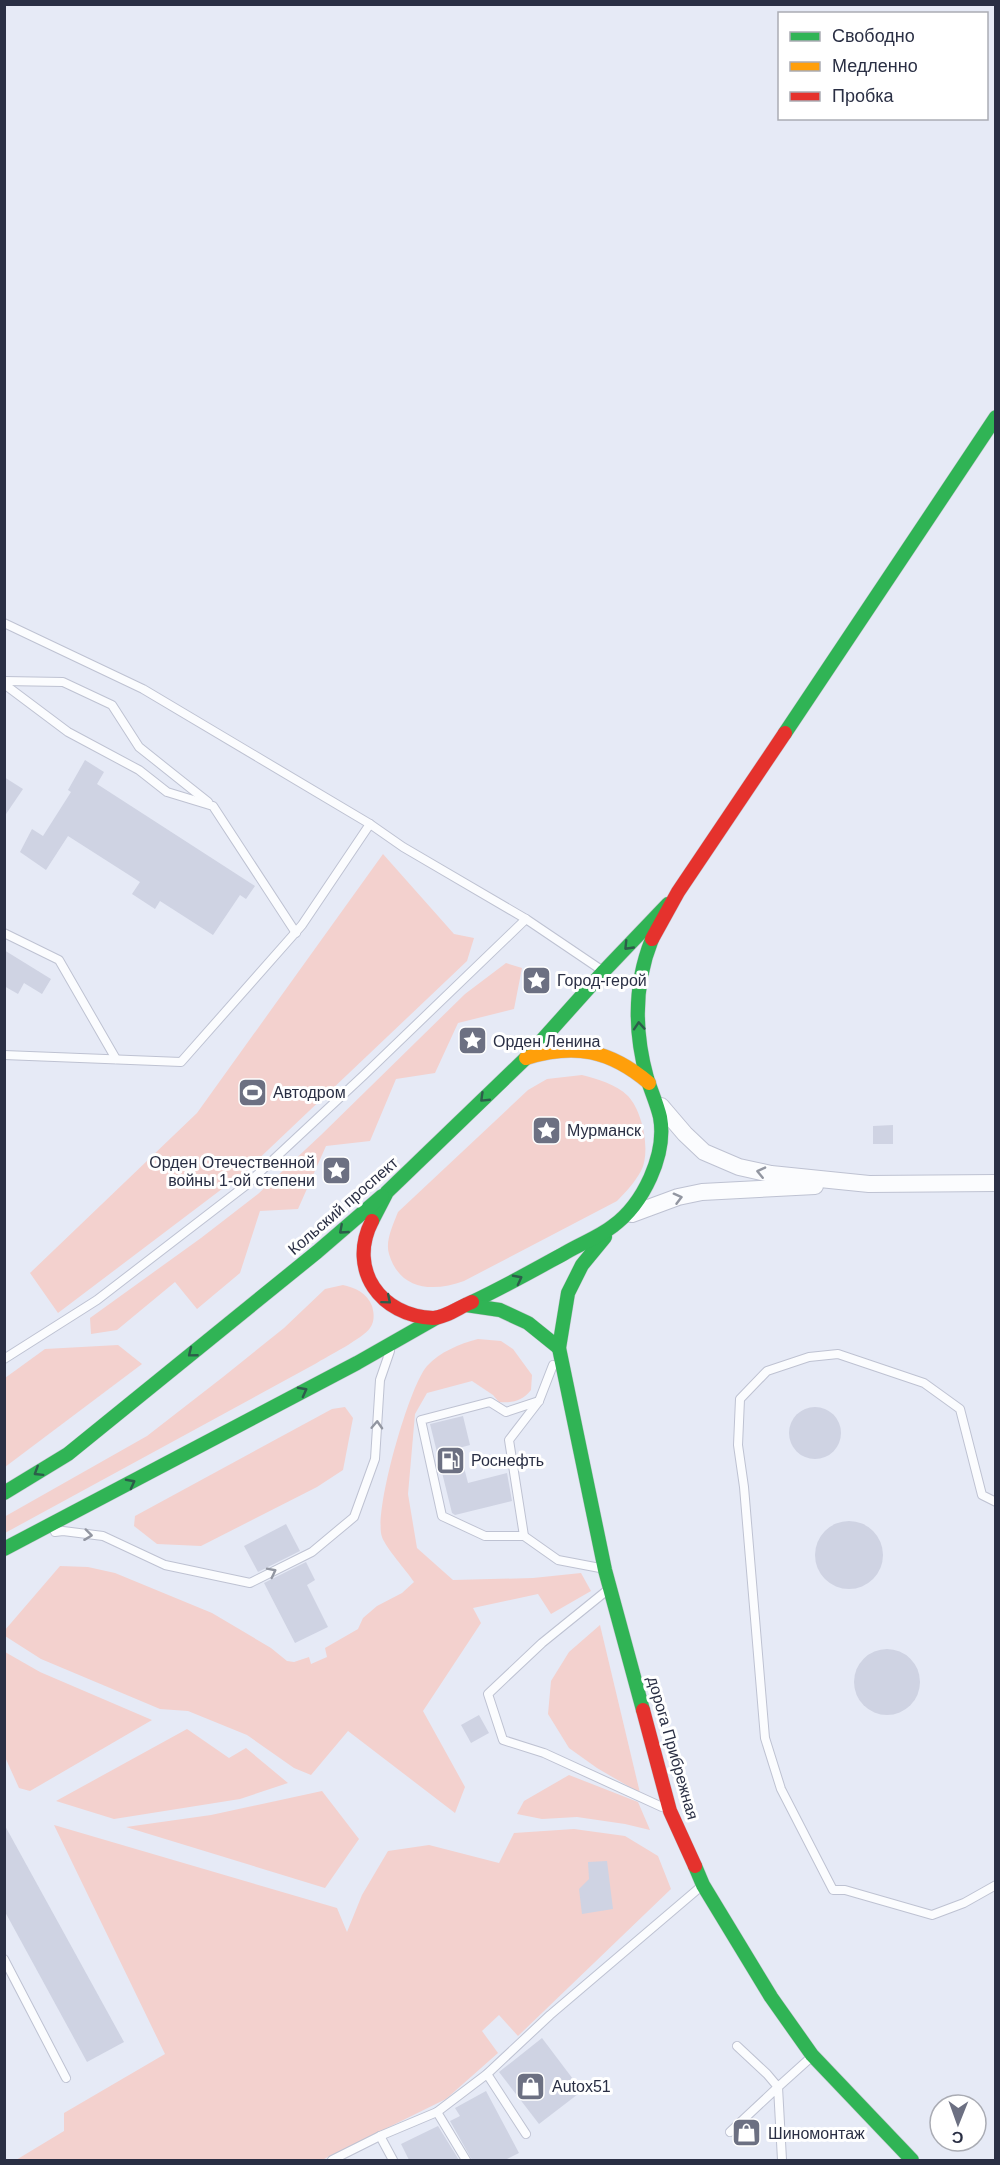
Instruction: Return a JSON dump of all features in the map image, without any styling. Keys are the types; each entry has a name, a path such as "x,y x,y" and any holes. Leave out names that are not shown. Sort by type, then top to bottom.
{"main road":[{"path":"668,904 996,417"},
{"name":"Кольский проспект","path":"4,1493 68,1454 317,1252 387,1192 526,1058 668,904"},
{"name":"дорога Прибрежная","path":"668,904 641,970 638,992 641,1047 649,1083 656,1099 661,1129 656,1158 638,1199 582,1265 568,1293 560,1348 610,1587 670,1810 703,1885 771,1997 812,2055 912,2160"},
{"path":"526,1058 559,1050 585,1050 608,1056 634,1069 649,1083"},
{"path":"387,1192 367,1231 363,1251 365,1273 376,1292 406,1313 436,1318"},
{"path":"4,1549 618,1223"},
{"path":"466,1305 500,1310 528,1323 560,1348"}],"street":[{"path":"656,1099 685,1134 704,1152 740,1167 771,1174 865,1183"},
{"path":"618,1223 648,1207 702,1192 865,1183 996,1183"}],"lane":[{"path":"4,623 142,689 526,919 604,971"},
{"path":"4,682 63,682 112,705 139,747 213,806 296,933"},
{"path":"4,682 68,732 139,770 167,792 213,806"},
{"path":"4,1055 181,1062 296,933 370,824"},
{"path":"4,1359 97,1300 245,1186 526,919"},
{"path":"4,933 59,960 116,1059"},
{"path":"31,1535 63,1531 103,1536 165,1565 250,1583 312,1552 354,1517 375,1459 380,1380 392,1343"},
{"path":"524,1536 509,1440 539,1401 560,1348"},
{"path":"996,1502 982,1495 960,1409 924,1383 838,1354 809,1357 767,1371 740,1399 738,1445 744,1487 765,1738 780,1789 833,1890 845,1890 932,1915 964,1903 996,1885"},
{"path":"539,1401 506,1412 490,1402 421,1420 442,1516 486,1536 524,1536 558,1560 606,1570"},
{"path":"610,1587 542,1643 488,1694 503,1740 544,1753 670,1810"},
{"path":"332,2160 380,2136 437,2112 487,2074 550,2015 703,1885"},
{"path":"4,1959 66,2078"},
{"path":"738,2046 778,2087 782,2160"},
{"path":"730,2132 812,2055"},
{"path":"487,2074 526,2134"},
{"path":"437,2112 466,2160"},
{"path":"380,2136 393,2160"}],"shaded area":[{"name":"Автодром","path":"383,854 454,934 474,938 467,961 247,1170 58,1313 30,1273 197,1113"},
{"path":"506,963 522,968 514,1009 458,1023 435,1073 396,1079 370,1141 326,1146 298,1209 260,1211 240,1273 197,1309 175,1282 117,1330 91,1334 90,1318 258,1194 465,994"},
{"path":"582,1075 618,1088 628,1096 638,1112 644,1132 644,1163 627,1190 617,1201 464,1281 441,1287 419,1286 401,1275 394,1266 388,1249 390,1233 398,1212 528,1090 547,1079"},
{"path":"343,1285 360,1292 372,1306 373,1323 360,1337 315,1364 5,1533 4,1517 147,1436 284,1328 325,1289"},
{"path":"478,1339 501,1341 513,1349 532,1375 531,1390 521,1399 509,1402 499,1402 493,1395 472,1381 427,1393 415,1414 408,1494 417,1548 453,1580 533,1578 581,1573 591,1591 551,1614 538,1594 473,1608 481,1623 423,1711 465,1787 455,1813 348,1731 311,1775 294,1768 247,1735 188,1711 160,1709 41,1659 5,1636 5,1630 60,1566 88,1567 115,1573 212,1613 271,1648 287,1661 294,1662 309,1657 311,1664 327,1657 325,1648 358,1629 363,1618 377,1606 402,1593 414,1582 382,1537 383,1503 394,1450 411,1398 427,1366 450,1349"},
{"path":"118,1345 142,1364 5,1467 5,1378 45,1349"},
{"path":"345,1407 353,1418 343,1470 317,1487 201,1546 157,1544 134,1526 135,1516 332,1409"},
{"path":"600,1625 640,1793 597,1768 569,1748 548,1714 551,1681 569,1652"},
{"path":"5,1652 40,1672 152,1720 30,1791 19,1788 5,1757"},
{"path":"187,1729 229,1758 246,1748 288,1783 240,1799 114,1819 56,1801"},
{"path":"569,1775 638,1802 650,1830 577,1817 542,1819 517,1814 524,1801"},
{"path":"322,1791 359,1839 325,1888 126,1827 211,1815"},
{"path":"54,1825 337,1908 347,1932 362,1895 388,1851 429,1845 499,1863 514,1833 574,1829 625,1836 658,1856 671,1889 518,2036 499,2015 482,2031 498,2053 446,2099 322,2160 16,2160 64,2131 64,2113 165,2054"}],"building":[{"path":"85,760 104,772 97,784 255,886 246,899 240,895 213,935 160,901 155,909 132,894 140,882 68,836 46,870 20,852 32,829 43,836 71,792 68,790"},
{"path":"4,777 23,789 4,817"},
{"path":"4,950 51,979 42,994 24,983 18,994 4,986"},
{"path":"893,1125 893,1144 873,1144 873,1126"},
{"path":"810,1407 820,1407 834,1414 841,1433 834,1452 820,1459 810,1459 800,1455 793,1448 789,1438 789,1428 793,1418 800,1411"},
{"name":"Роснефть","path":"463,1416 470,1445 459,1448 468,1483 507,1473 512,1501 455,1515 452,1513 430,1424"},
{"path":"849,1521 862,1524 873,1531 880,1542 883,1555 880,1568 873,1579 862,1586 849,1589 836,1586 825,1579 818,1568 815,1555 818,1542 825,1531 836,1524"},
{"path":"286,1524 300,1551 258,1572 244,1546"},
{"path":"306,1562 315,1580 307,1585 328,1627 295,1643 264,1583"},
{"path":"887,1649 900,1652 910,1659 917,1669 920,1682 917,1695 910,1705 900,1712 887,1715 874,1712 864,1705 857,1695 854,1682 857,1669 864,1659 874,1652"},
{"path":"479,1715 489,1733 471,1743 461,1725"},
{"path":"4,1824 124,2042 87,2062 4,1910"},
{"path":"607,1861 613,1909 582,1914 579,1889 589,1879 588,1862"},
{"path":"542,2038 582,2091 539,2124 499,2072"},
{"path":"486,2091 519,2153 505,2160 472,2160 450,2121 460,2116 455,2108"},
{"path":"438,2126 459,2160 409,2160 401,2144"}],"traffic: fast":[{"path":"785,733 996,417"},
{"path":"372,1221 387,1192 526,1058 668,904"},
{"path":"472,1302 608,1230 634,1205 650,1178 660,1147 660,1117 643,1060 638,1008 642,973 652,939"},
{"path":"4,1493 68,1454 317,1252 382,1196"},
{"path":"605,1237 582,1265 568,1293 559,1348 605,1570 643,1710"},
{"path":"466,1305 500,1310 528,1323 559,1348"},
{"path":"4,1549 357,1363 436,1318"},
{"path":"695,1866 703,1885 771,1997 812,2055 912,2160"}],"traffic: slow":[{"path":"526,1058 560,1051 591,1052 620,1063 649,1083"}],"traffic: jam":[{"path":"652,939 678,892 785,733"},
{"path":"372,1221 365,1239 364,1257 367,1273 374,1287 384,1299 398,1309 414,1315 433,1318 448,1314 472,1302"},
{"path":"643,1710 670,1811 695,1866"}],"place":[{"name":"Город-герой","path":"536,980"},
{"name":"Орден Ленина","path":"472,1041"},
{"name":"Автодром","path":"252,1092"},
{"name":"Мурманск","path":"546,1130"},
{"name":"Орден Отечественной войны 1-ой степени","path":"336,1171"},
{"name":"Роснефть","path":"450,1460"},
{"name":"Autox51","path":"531,2086"},
{"name":"Шиномонтаж","path":"747,2133"}]}
